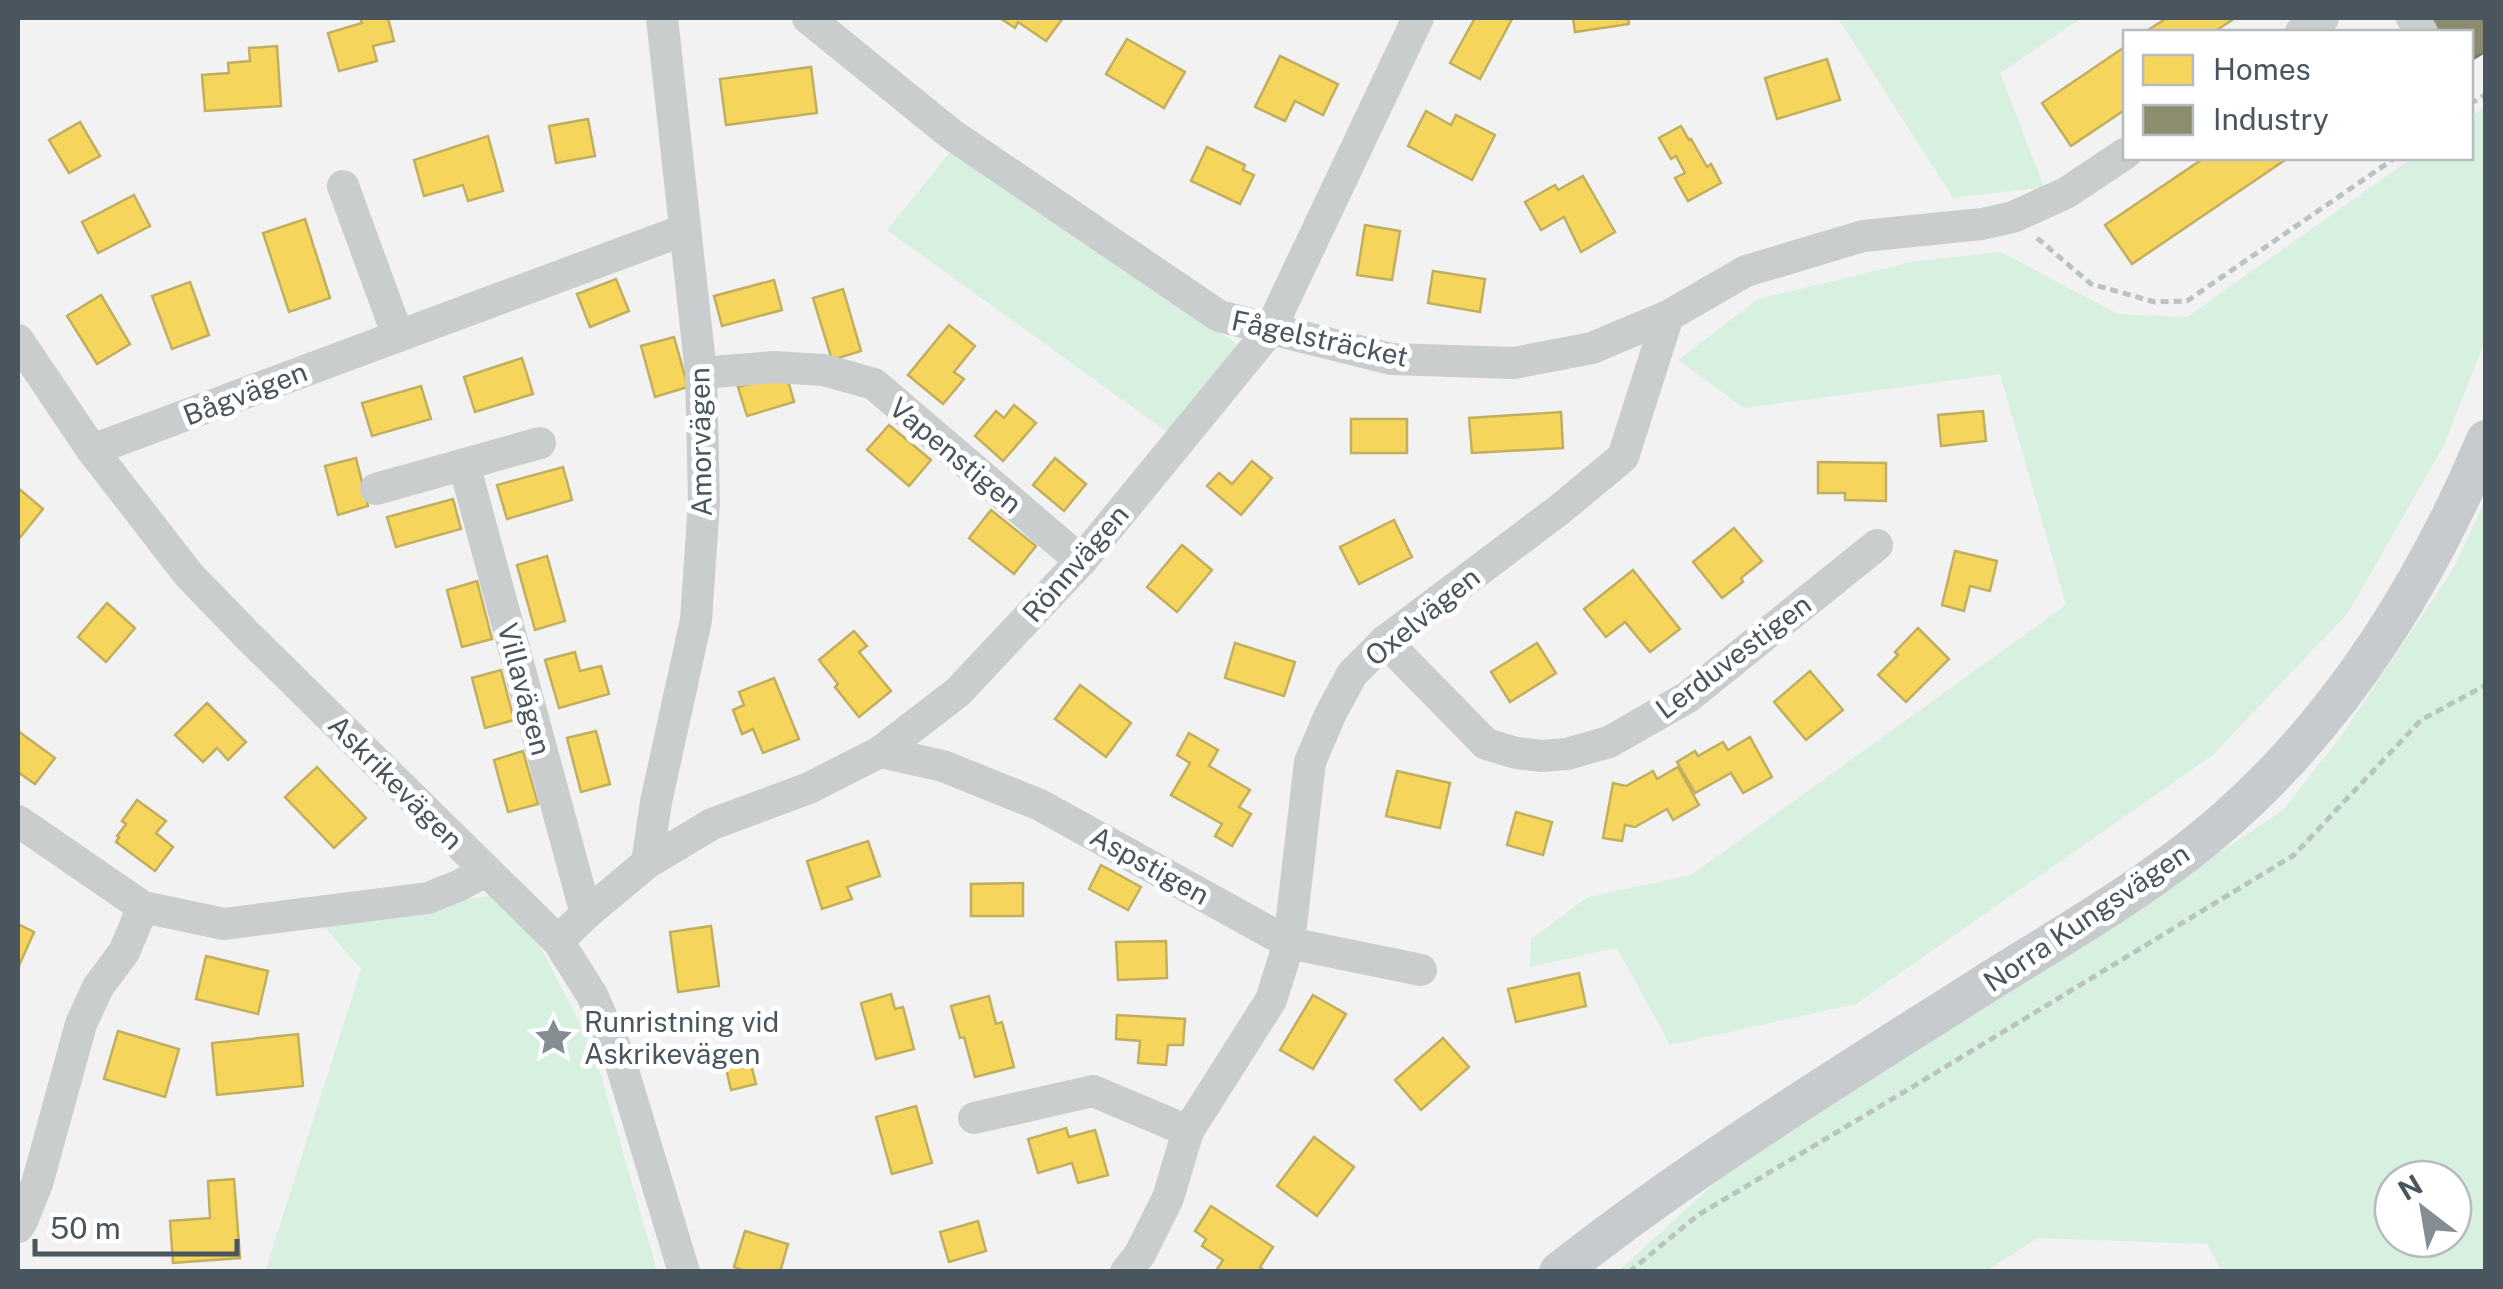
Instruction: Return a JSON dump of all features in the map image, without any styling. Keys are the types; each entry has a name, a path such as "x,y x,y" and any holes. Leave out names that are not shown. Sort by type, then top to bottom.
{"main road":[{"name":"Norra Kungsvägen","path":"1560,1272 1600,1240 1810,1095 2144,882 2228,819 2282,766 2361,667 2444,529 2486,440"}],"street":[{"name":"Amorvägen","path":"647,863 656,802 696,620 704,502 700,372 662,18"},
{"name":"Fågelsträcket","path":"808,18 951,134 1219,316 1391,358 1514,364 1592,348 1668,316 1746,271 1863,236 1982,224 2012,217 2066,193 2123,154"},
{"name":"Rönnvägen","path":"558,942 647,863 712,824 809,788 880,752 958,692 1081,561 1270,330 1418,18"},
{"path":"343,186 398,336"},
{"name":"Bågvägen","path":"92,450 684,230"},
{"name":"Oxelvägen","path":"1126,1272 1140,1254 1168,1198 1188,1130 1271,1000 1289,943 1310,762 1352,674 1385,641 1624,457 1668,316"},
{"name":"Askrikevägen","path":"18,340 92,450 189,575 558,942 592,995 618,1054 684,1272"},
{"name":"Vapenstigen","path":"700,372 774,366 824,370 874,384 1081,561"},
{"path":"376,490 540,443"},
{"name":"Villavägen","path":"464,464 586,914"},
{"name":"Lerduvestigen","path":"1385,641 1486,744 1542,756 1567,754 1608,742 1688,697 1878,545"},
{"name":"Aspstigen","path":"880,752 943,766 1040,805 1289,943 1421,970"},
{"path":"18,821 143,907 224,924 428,898 486,871"},
{"path":"18,1228 37,1184 81,1024 98,987 124,952 143,907"},
{"path":"974,1118 1093,1091 1188,1130"}],"path":[{"path":"2012,217 2091,284 2155,302 2187,300 2393,160"},
{"path":"1629,1272 1698,1215 2294,855 2421,720 2486,685"}],"green space":[{"path":"1838,18 2082,18 2000,73 2044,187 1953,198"},
{"path":"2485,106 2485,341 2444,445 2348,613 2213,755 1856,1004 1670,1045 1617,948 1530,967 1531,939 1588,897 1691,875 2066,605 2000,374 1744,408 1678,360 1758,299 1916,261 2001,252 2118,314 2187,317 2409,160 2473,160 2473,115"},
{"path":"951,151 1237,344 1171,435 887,230"},
{"path":"2485,501 2485,1271 2222,1271 2207,1244 2038,1238 1986,1271 1617,1272 1750,1151 2121,918 2282,811 2339,739 2452,571"},
{"path":"490,896 539,944 594,1051 657,1271 265,1272 361,969 316,917"}],"building: Homes":[{"path":"360,18 388,18 394,41 373,46 377,61 339,71 328,33 362,23"},
{"path":"1000,18 1063,18 1046,41 1018,22 1015,28"},
{"path":"1475,18 1512,19 1480,79 1450,63"},
{"path":"1573,18 1628,18 1629,24 1575,32"},
{"path":"2167,18 2235,18 2217,30 2148,30"},
{"path":"1127,39 1185,72 1164,108 1106,74"},
{"path":"277,46 281,106 205,111 202,75 229,73 228,63 250,61 249,48"},
{"path":"2123,48 2123,111 2071,146 2042,103"},
{"path":"1280,56 1338,84 1323,115 1295,101 1285,121 1255,107"},
{"path":"1827,59 1840,100 1777,119 1765,78"},
{"path":"811,67 817,113 726,125 720,79"},
{"path":"1426,111 1451,125 1456,115 1495,135 1472,180 1408,146"},
{"path":"588,119 595,156 556,163 549,126"},
{"path":"80,122 100,156 69,173 49,140"},
{"path":"1681,126 1721,183 1688,201 1675,178 1685,173 1659,138"},
{"path":"488,136 503,191 468,201 463,185 424,196 414,160"},
{"path":"1207,147 1245,165 1243,170 1254,175 1240,204 1191,181"},
{"path":"2201,160 2285,160 2132,264 2105,225"},
{"path":"1583,176 1615,232 1581,252 1564,217 1541,230 1525,202 1555,185 1558,190"},
{"path":"134,195 150,226 98,253 82,222"},
{"path":"305,219 330,298 289,312 263,233"},
{"path":"1365,225 1400,231 1392,280 1357,275"},
{"path":"1433,271 1485,279 1480,312 1428,303"},
{"path":"616,279 629,311 590,327 577,294"},
{"path":"774,280 782,310 722,326 714,296"},
{"path":"190,282 209,335 172,349 152,296"},
{"path":"843,289 861,351 832,360 813,298"},
{"path":"101,295 130,344 97,364 67,316"},
{"path":"949,325 975,346 954,372 964,379 943,404 908,375"},
{"path":"674,337 688,387 655,397 641,346"},
{"path":"522,358 533,394 475,412 464,377"},
{"path":"786,373 794,402 747,416 738,387"},
{"path":"421,386 431,419 372,436 362,403"},
{"path":"1014,405 1036,423 1003,461 975,436 996,411 1004,418"},
{"path":"1983,411 1986,441 1941,446 1938,415"},
{"path":"1561,412 1563,448 1472,453 1469,418"},
{"path":"1351,419 1407,419 1407,453 1351,453"},
{"path":"889,425 931,460 909,486 867,450"},
{"path":"356,458 368,506 338,515 325,466"},
{"path":"1055,458 1086,484 1064,511 1033,485"},
{"path":"1252,461 1272,478 1241,515 1207,486 1219,473 1232,484"},
{"path":"1818,462 1886,463 1886,501 1845,500 1845,493 1818,493"},
{"path":"563,467 572,500 507,519 497,485"},
{"path":"18,488 43,509 18,540"},
{"path":"453,499 461,529 396,547 387,517"},
{"path":"991,510 1036,546 1014,574 969,538"},
{"path":"1394,520 1412,557 1359,584 1340,547"},
{"path":"1734,528 1762,561 1722,598 1693,562"},
{"path":"1182,545 1212,570 1177,612 1147,587"},
{"path":"1955,551 1997,561 1990,591 1970,586 1964,611 1942,605"},
{"path":"547,556 565,621 535,630 517,565"},
{"path":"1633,570 1680,629 1650,652 1625,622 1606,637 1584,609"},
{"path":"477,581 492,639 462,647 447,590"},
{"path":"107,603 135,628 106,662 78,637"},
{"path":"1918,628 1949,659 1906,702 1878,675"},
{"path":"854,631 867,646 859,652 891,691 859,717 819,660"},
{"path":"1235,643 1295,662 1284,696 1225,678"},
{"path":"1537,643 1556,673 1510,702 1491,672"},
{"path":"575,652 580,671 601,666 609,694 559,708 545,660"},
{"path":"501,670 514,720 485,728 472,678"},
{"path":"1810,671 1843,710 1806,740 1774,702"},
{"path":"774,678 799,739 763,753 753,729 742,734 733,710 744,705 739,692"},
{"path":"1080,685 1131,723 1106,757 1055,719"},
{"path":"207,703 246,742 228,760 217,748 203,762 175,735"},
{"path":"18,731 55,758 35,784 18,772"},
{"path":"596,731 610,784 581,792 567,738"},
{"path":"1189,733 1218,750 1209,766 1250,790 1239,807 1251,814 1232,846 1215,836 1222,824 1171,795 1190,763 1177,755"},
{"path":"1750,737 1772,777 1743,793 1731,773 1695,793 1677,762 1723,742 1728,750"},
{"path":"523,751 538,804 508,812 494,760"},
{"path":"317,767 366,818 334,848 285,797"},
{"path":"1678,767 1699,805 1673,820 1667,809 1635,827 1625,825 1622,841 1603,838 1613,783 1626,786 1653,771 1657,779"},
{"path":"1397,771 1450,783 1440,828 1386,816"},
{"path":"137,800 166,821 156,833 173,847 155,871 116,842 126,824 122,821"},
{"path":"1516,812 1552,822 1543,855 1507,845"},
{"path":"868,841 880,876 847,887 852,899 822,909 807,861"},
{"path":"1101,865 1141,887 1128,910 1089,889"},
{"path":"1023,883 1023,916 971,916 971,884"},
{"path":"18,924 34,932 18,968"},
{"path":"711,926 719,986 678,992 670,932"},
{"path":"1166,941 1167,978 1118,980 1116,942"},
{"path":"206,956 268,971 258,1014 196,999"},
{"path":"1579,973 1586,1006 1516,1022 1508,989"},
{"path":"891,994 895,1009 903,1007 914,1049 876,1059 861,1003"},
{"path":"1313,995 1346,1014 1313,1069 1280,1050"},
{"path":"989,996 996,1024 1002,1022 1014,1067 975,1077 951,1006"},
{"path":"1117,1015 1185,1019 1183,1045 1168,1045 1166,1065 1138,1063 1140,1041 1116,1039"},
{"path":"118,1031 179,1049 165,1097 104,1079"},
{"path":"298,1034 303,1086 217,1095 212,1043"},
{"path":"1443,1038 1469,1067 1421,1110 1395,1080"},
{"path":"747,1049 756,1084 731,1090 723,1055"},
{"path":"916,1106 932,1163 892,1174 876,1117"},
{"path":"1066,1128 1069,1137 1095,1130 1108,1175 1078,1183 1072,1163 1038,1173 1028,1139"},
{"path":"1314,1137 1354,1167 1317,1216 1277,1186"},
{"path":"234,1179 240,1258 173,1263 170,1221 210,1218 208,1181"},
{"path":"1211,1206 1273,1247 1260,1267 1266,1272 1215,1272 1223,1260 1202,1246 1206,1239 1195,1231"},
{"path":"978,1221 986,1251 949,1262 940,1232"},
{"path":"745,1231 788,1244 780,1272 748,1272 734,1267"}],"building: Industry":[{"path":"2429,18 2481,18 2486,23 2486,51 2473,59 2473,30 2438,30"}],"place":[{"name":"Runristning vid Askrikevägen","path":"554,1037"}]}
